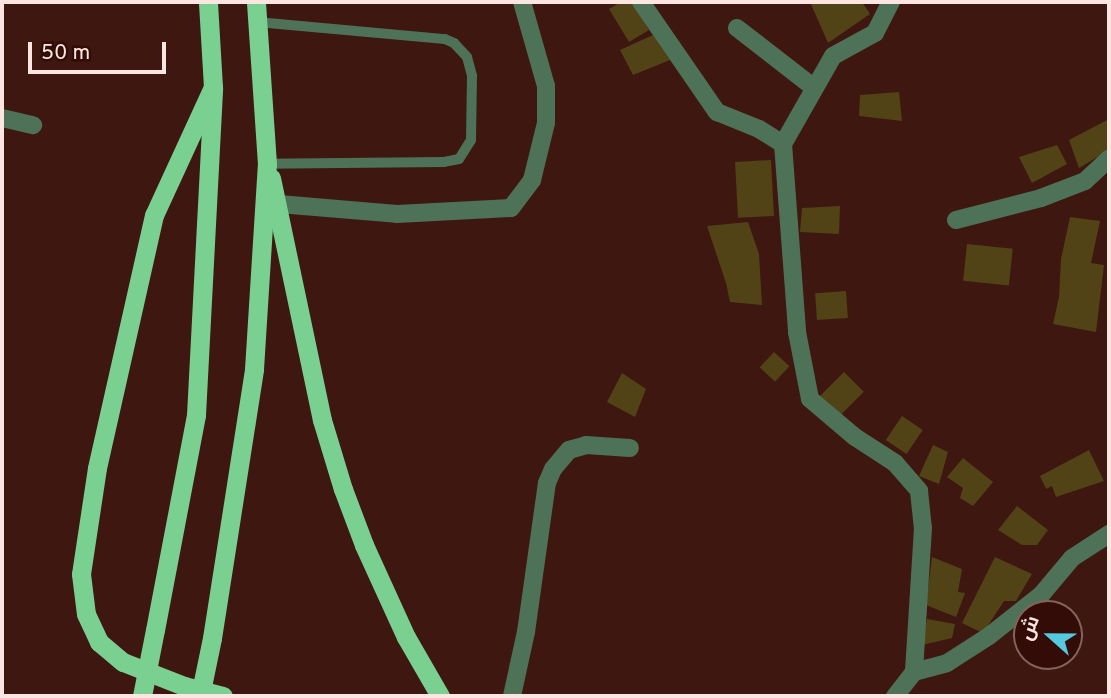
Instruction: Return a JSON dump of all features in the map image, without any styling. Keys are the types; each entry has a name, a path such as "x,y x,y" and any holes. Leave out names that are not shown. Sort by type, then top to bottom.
{"highway":[{"path":"142,696 196,415 213,88 208,2"},
{"path":"200,696 212,638 254,369 267,164 256,2"},
{"path":"213,88 154,215 97,468 80,574 86,614 99,642 123,662 184,686 223,696"},
{"path":"267,164 279,204 321,420 364,545 406,637 440,696"}],"street":[{"path":"279,204 397,214 511,208 532,180 547,123 546,86 522,2"},
{"path":"641,2 717,112 759,130 783,144"},
{"path":"891,2 875,33 833,56 783,144 797,332 810,399 855,437 894,463 919,491 923,528 914,672 895,696"},
{"path":"737,28 813,87"},
{"path":"2,118 33,125"},
{"path":"956,220 1041,198 1085,181 1109,159"},
{"path":"512,696 528,618 547,483 553,469 569,450 586,444 630,448"},
{"path":"914,672 947,663 989,636 1041,595 1072,558 1109,534"}],"lane":[{"path":"257,22 445,39 454,43 467,57 472,76 471,140 459,159 444,162 267,164"}],"building":[{"path":"621,2 631,2 649,30 629,42 609,9"},
{"path":"810,2 862,2 870,14 828,43"},
{"path":"653,35 670,60 633,75 620,50"},
{"path":"899,92 902,121 859,116 860,95"},
{"path":"1109,119 1109,150 1079,168 1069,140"},
{"path":"1057,145 1067,164 1032,183 1019,157"},
{"path":"771,160 774,216 738,218 735,162"},
{"path":"840,206 839,234 800,232 802,208"},
{"path":"1070,217 1100,221 1091,263 1104,265 1096,332 1053,324 1059,297 1061,259"},
{"path":"748,222 759,254 762,305 730,302 707,226"},
{"path":"967,244 1013,249 1009,286 963,281"},
{"path":"846,291 848,318 817,320 815,293"},
{"path":"774,352 789,366 775,382 760,367"},
{"path":"844,372 864,392 838,418 818,398"},
{"path":"622,373 646,389 635,417 607,402"},
{"path":"902,416 923,430 907,454 886,440"},
{"path":"933,445 948,452 939,484 919,476"},
{"path":"1089,450 1104,481 1056,497 1052,486 1046,489 1040,476"},
{"path":"963,458 993,482 973,506 960,498 963,488 947,477"},
{"path":"1017,506 1048,530 1037,545 1022,545 998,530"},
{"path":"932,557 962,569 958,592 965,593 956,617 926,605"},
{"path":"995,557 1032,574 1017,600 1004,601 983,633 962,623"},
{"path":"927,619 955,624 952,638 922,645"}]}
